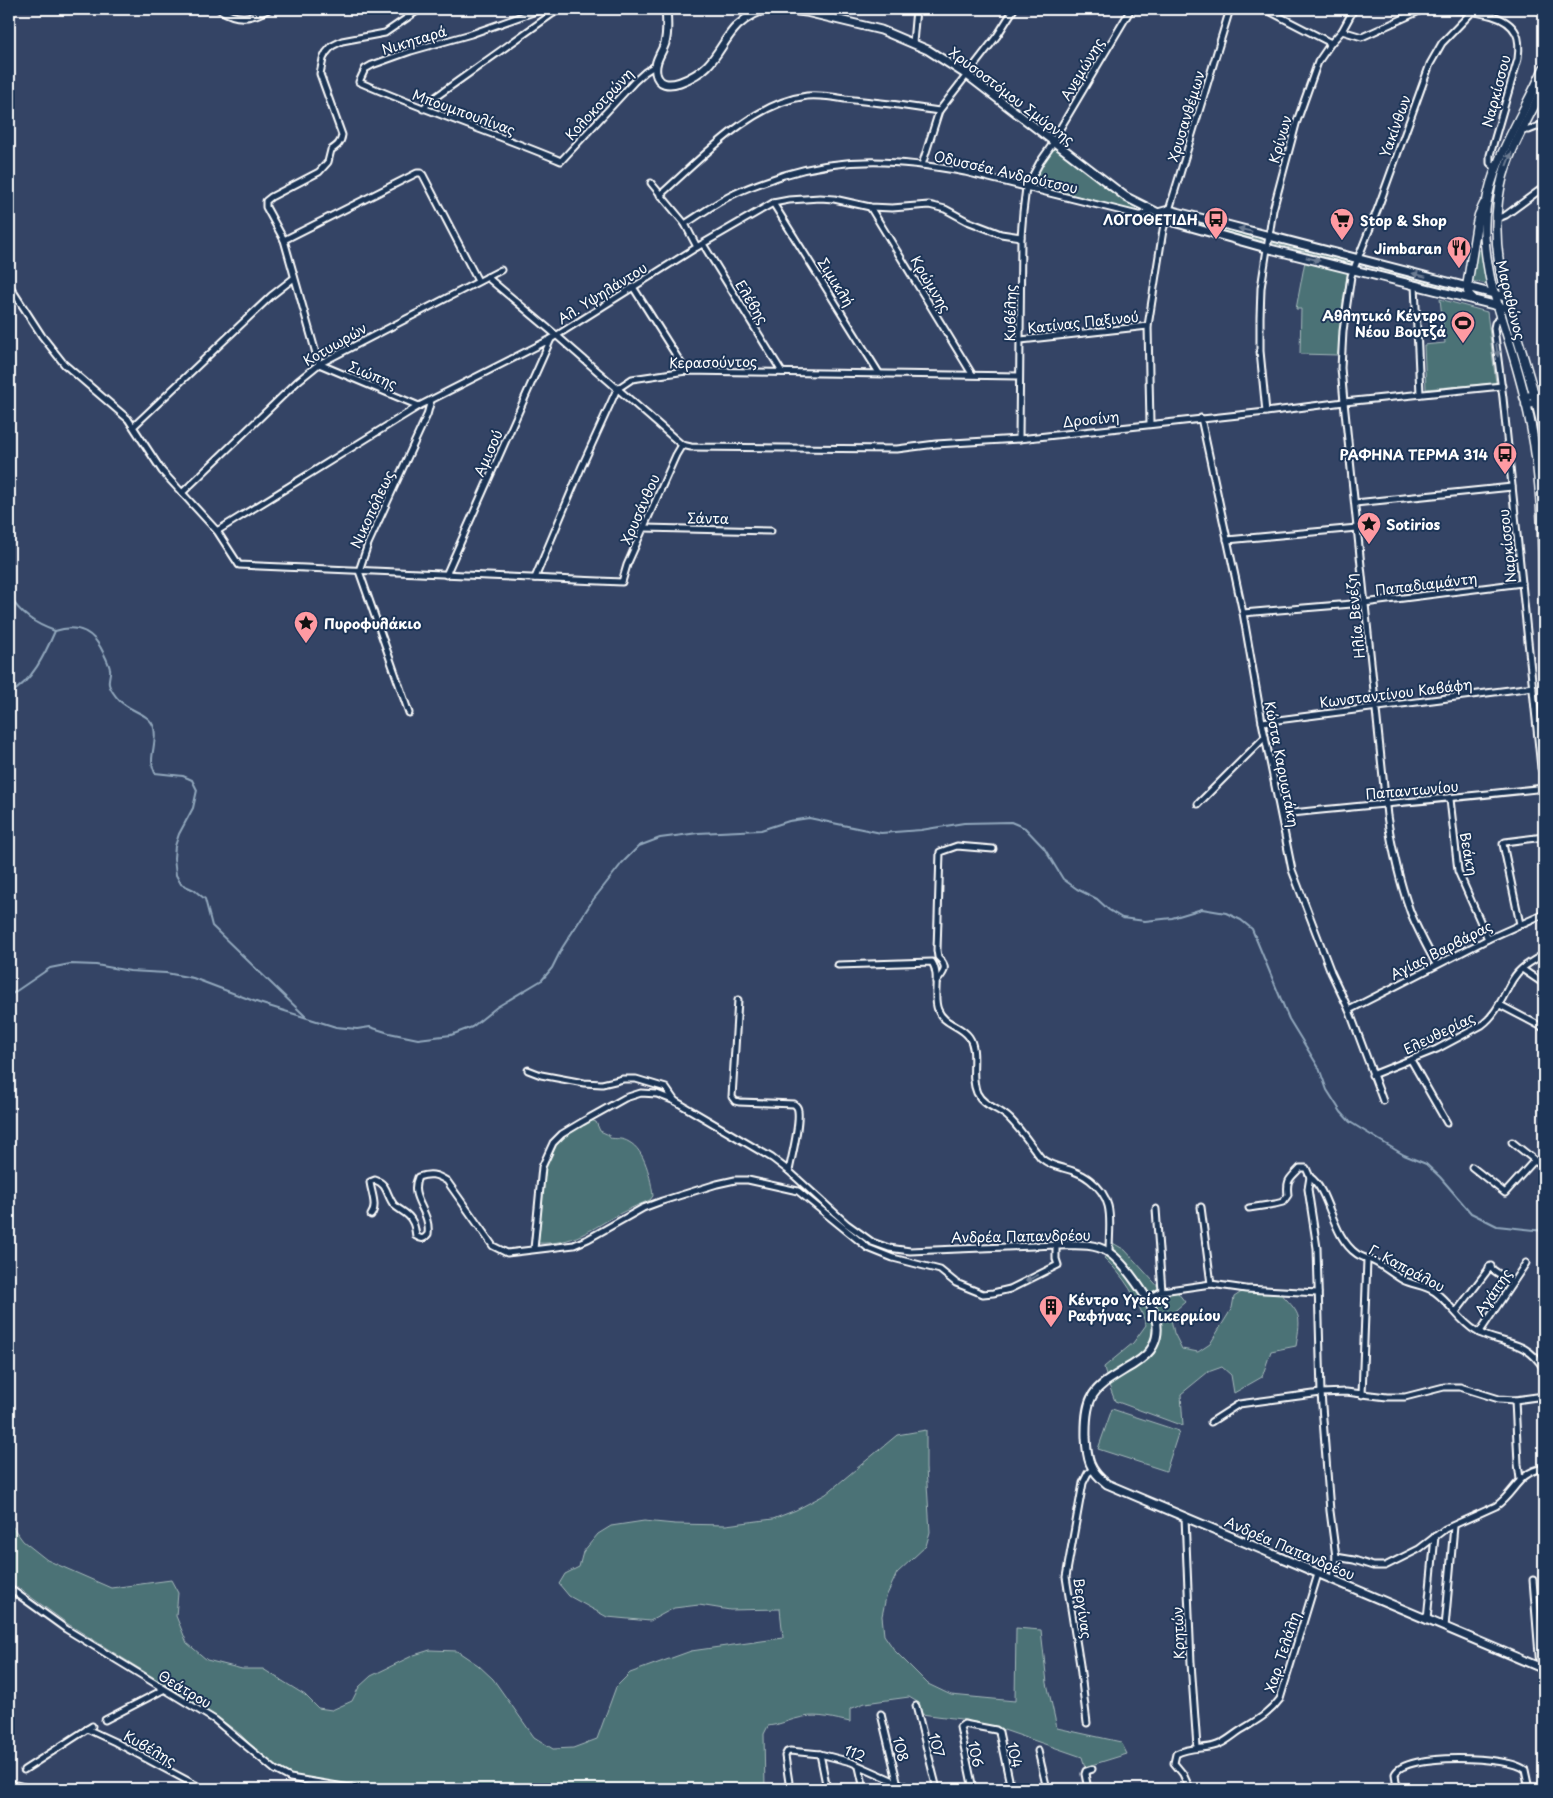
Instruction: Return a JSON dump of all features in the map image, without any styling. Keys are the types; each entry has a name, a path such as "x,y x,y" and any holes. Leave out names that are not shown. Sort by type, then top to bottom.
{"main road":[{"name":"Μαραθώνος","path":"1544,68 1497,169 1486,205 1484,236 1494,294 1525,401 1535,448 1542,505 1544,638"},
{"name":"Μαραθώνος","path":"1544,86 1510,156 1498,197 1496,219 1496,244 1499,266 1506,297 1535,395 1541,402 1544,438"},
{"path":"1474,300 1469,295 1467,287 1479,215 1488,195"}],"street":[{"path":"219,9 232,16 251,17 269,9"},
{"path":"318,364 284,240 266,207 266,201 319,172 328,162 331,150 341,141 342,135 320,74 326,53 337,43 385,33 420,9"},
{"name":"Νικηταρά","path":"359,82 365,69 372,65 542,9"},
{"path":"424,109 430,101 559,9"},
{"path":"666,9 666,37 656,65 658,78 665,84 670,85 685,80 706,67 743,21 758,12 771,9"},
{"name":"Χρυσοστόμου Σμύρνης","path":"782,9 806,12 869,27 913,43 967,75 1126,197 1166,220 1266,248 1510,309"},
{"path":"913,43 916,9"},
{"path":"922,165 939,111 1014,9"},
{"name":"Ανεμώνης","path":"1026,188 1131,9"},
{"name":"Χρυσανθέμων","path":"1150,424 1148,326 1163,230 1230,9"},
{"path":"1265,9 1331,43"},
{"name":"Κρίνων","path":"1266,412 1259,336 1261,288 1274,204 1296,124 1318,62 1342,31 1354,9"},
{"path":"1342,31 1362,37 1424,9"},
{"name":"Ναρκίσσου","path":"1446,9 1497,16 1508,23 1516,33 1519,45 1518,59 1490,155 1490,163 1497,169"},
{"name":"Υακίνθων","path":"1358,259 1430,64 1442,43 1472,12"},
{"name":"Κολοκοτρώνη","path":"561,161 634,82 656,65"},
{"name":"Μπουμπουλίνας","path":"359,82 561,161"},
{"path":"660,195 740,126 764,112 796,98 821,96 939,111"},
{"path":"1523,130 1529,130 1544,124"},
{"name":"Οδυσσέα Ανδρούτσου","path":"686,224 719,202 743,190 808,168 848,162 922,165 965,172 1138,216 1155,212"},
{"path":"284,240 417,173 421,173 478,281"},
{"path":"651,184 686,224 697,247"},
{"path":"1496,219 1506,215 1544,187"},
{"name":"Κυβέλης","path":"1019,438 1021,237 1026,188"},
{"name":"Αλ. Υψηλάντου","path":"220,530 419,406 551,339 697,247 773,203 820,198 892,208 937,206 1001,234 1021,237"},
{"name":"Σιμικλή","path":"773,203 879,374"},
{"name":"Κρώμνης","path":"870,206 972,374"},
{"path":"1155,212 1169,210 1506,297"},
{"name":"Ελέβης","path":"703,244 782,372"},
{"name":"Ηλία Βενέζη","path":"1358,259 1353,269 1347,297 1342,331 1341,368 1385,803 1393,850 1407,900 1416,925 1436,964"},
{"name":"Κοτυωρών","path":"183,492 318,364 501,270"},
{"path":"487,277 682,445"},
{"path":"134,426 271,296 294,278"},
{"path":"9,285 64,364 118,408 134,426 159,466 220,530 239,565 535,578 617,389"},
{"path":"1415,285 1420,394"},
{"path":"634,287 686,371"},
{"name":"Ναρκίσσου","path":"1501,318 1495,323 1494,328 1502,386 1544,776"},
{"name":"Κατίνας Παξινού","path":"1021,340 1148,326"},
{"name":"Αμισού","path":"446,575 551,339"},
{"name":"Σιώπης","path":"318,364 419,406"},
{"name":"Κερασούντος","path":"617,389 632,380 686,371 1020,376"},
{"name":"Δροσίνη","path":"682,445 699,448 877,450 1019,438 1502,386"},
{"path":"1525,401 1535,395 1544,393"},
{"name":"Νικοπόλεως","path":"409,713 359,571 368,544 427,415 431,400"},
{"path":"1525,401 1541,402"},
{"name":"Κώστα Καρυωτάκη","path":"1201,418 1243,613 1262,722 1292,870 1331,972 1349,1010 1383,1101"},
{"name":"Χρυσάνθου","path":"535,578 622,582 627,565 682,445"},
{"path":"1355,504 1512,487"},
{"name":"Σάντα","path":"645,528 771,531"},
{"path":"1228,540 1357,528"},
{"name":"Παπαδιαμάντη","path":"1243,613 1364,603 1522,584"},
{"name":"Κωνσταντίνου Καβάφη","path":"1262,722 1533,687"},
{"path":"1198,804 1265,737"},
{"name":"Παπαντωνίου","path":"1282,814 1385,803 1450,799 1544,788"},
{"name":"Βεάκη","path":"1450,799 1458,870 1488,939"},
{"path":"1520,924 1504,844 1511,841 1544,838"},
{"path":"936,983 942,975 944,968 943,961 938,957 937,950 940,852 957,846 993,848"},
{"name":"Αγίας Βαρβάρας","path":"1349,1010 1436,964 1544,914"},
{"name":"Ελευθερίας","path":"1372,1075 1411,1060 1482,1025 1489,1020 1500,1004 1513,979 1522,969 1544,954"},
{"path":"838,964 932,962 936,973 936,1002 942,1018 966,1033 971,1041 974,1080 980,1098 1010,1119 1040,1158 1084,1176 1106,1196 1109,1208 1109,1252"},
{"path":"1522,969 1544,984"},
{"path":"738,1000 732,1097 735,1101 739,1102 794,1104 797,1107 796,1129 789,1171"},
{"path":"1500,1004 1544,1028"},
{"path":"1411,1060 1447,1123"},
{"name":"Ανδρέα Παπανδρέου","path":"528,1070 541,1075 584,1083 602,1084 623,1079 636,1079 666,1088 675,1101 748,1143 789,1171 859,1234 872,1242 889,1248 910,1251 1089,1245 1109,1252 1127,1270 1153,1310 1158,1330 1154,1345 1143,1358 1107,1380 1089,1401 1086,1412 1086,1440 1087,1455 1092,1470 1107,1484 1542,1668"},
{"path":"534,1249 542,1167 553,1143 562,1134 625,1098 641,1093 657,1094 675,1101"},
{"path":"1512,1142 1544,1168"},
{"path":"1472,1167 1505,1192 1531,1163 1537,1162"},
{"path":"1249,1208 1283,1202 1288,1195 1288,1180 1300,1168 1306,1168 1310,1176 1308,1189 1317,1248 1321,1393 1330,1511 1336,1557 1333,1579"},
{"path":"371,1215 374,1211 374,1204 370,1182 375,1180 382,1182 394,1204 411,1218 416,1236 424,1238 428,1234 427,1217 414,1193 414,1185 418,1177 429,1173 437,1174 447,1181 493,1246 507,1253 561,1248 574,1245 643,1208 662,1201 717,1184 735,1180 748,1180 798,1190 868,1248 893,1258 931,1266 940,1270 956,1284 983,1294 1010,1289 1058,1265 1056,1245"},
{"name":"Γ. Καπράλου","path":"1310,1176 1320,1191 1344,1243 1367,1260 1375,1262 1403,1280 1432,1290 1478,1332 1517,1344 1530,1353 1544,1369"},
{"path":"1201,1207 1211,1284"},
{"path":"1156,1209 1162,1291"},
{"path":"1362,1395 1367,1260"},
{"name":"Αγάπης","path":"1478,1332 1526,1263"},
{"path":"1456,1312 1490,1266 1512,1283"},
{"path":"1146,1300 1162,1291 1211,1284 1246,1289 1318,1293"},
{"path":"1210,1422 1239,1404 1321,1393 1346,1392 1387,1398 1405,1397 1444,1387 1460,1387 1499,1399 1515,1400 1544,1396"},
{"path":"1515,1400 1520,1478"},
{"path":"1336,1557 1373,1566 1385,1566 1419,1549 1435,1536 1504,1501 1520,1478 1544,1468"},
{"name":"Βεργίνας","path":"1087,1723 1066,1577 1083,1483 1088,1473 1092,1470"},
{"name":"Κρητών","path":"1185,1518 1191,1663 1197,1747"},
{"path":"1445,1627 1454,1526"},
{"path":"1427,1620 1435,1536"},
{"name":"Χαρ. Τελάλη","path":"1190,1789 1183,1774 1174,1763 1177,1753 1197,1747 1216,1745 1226,1741 1261,1719 1280,1699 1318,1574"},
{"path":"1533,1580 1542,1668"},
{"name":"Θεάτρου","path":"9,1588 66,1629 227,1728 275,1770 290,1778 356,1789"},
{"path":"105,1720 163,1690"},
{"name":"107","path":"916,1706 938,1789"},
{"name":"108","path":"881,1714 898,1786"},
{"name":"106","path":"964,1724 960,1727 961,1736 973,1789"},
{"name":"104","path":"964,1724 999,1732 1011,1789"},
{"name":"Κυβέλης","path":"24,1770 89,1728 202,1789"},
{"name":"112","path":"790,1789 786,1761 787,1752 790,1751 820,1754 851,1762 898,1786 912,1789"},
{"path":"1038,1751 1047,1789"},
{"path":"820,1754 827,1789"},
{"path":"1397,1789 1395,1774 1400,1768 1411,1763 1443,1759 1468,1759 1517,1764 1525,1770 1529,1789"},
{"path":"860,1766 864,1789"},
{"path":"1088,1789 1085,1774 1086,1771 1092,1769"},
{"path":"14,1777 9,1782 32,1789"}],"green space":[{"path":"1054,148 1139,212 1030,184"},
{"path":"1171,216 1264,238 1263,241 1171,219"},
{"path":"1272,240 1353,260 1352,264 1271,243"},
{"path":"1477,250 1482,250 1488,284 1470,281"},
{"path":"1305,261 1348,271 1338,355 1300,354 1301,309 1296,309"},
{"path":"1361,262 1462,289 1461,292 1360,265"},
{"name":"Αθλητικό Κέντρο Νέου Βουτζά","path":"1440,299 1487,312 1496,383 1426,389 1424,345 1445,343"},
{"path":"591,1120 596,1122 600,1131 609,1135 609,1138 622,1139 635,1146 643,1158 649,1174 653,1196 650,1200 621,1213 582,1235 562,1241 537,1243 540,1191 545,1164 556,1143 563,1136"},
{"path":"1111,1242 1125,1250 1162,1291 1175,1289 1185,1302 1170,1315 1174,1333 1182,1349 1198,1352 1210,1344 1232,1308 1234,1297 1246,1289 1278,1290 1295,1310 1299,1320 1296,1346 1271,1351 1262,1377 1234,1393 1231,1375 1222,1367 1208,1372 1181,1394 1183,1426 1115,1401 1104,1367 1133,1343 1146,1325 1130,1288 1104,1258 1109,1252"},
{"path":"1112,1409 1179,1431 1166,1471 1098,1449"},
{"path":"926,1430 930,1532 926,1546 897,1573 886,1597 882,1616 884,1635 895,1651 928,1684 951,1695 1015,1701 1016,1628 1041,1630 1047,1683 1057,1728 1121,1742 1127,1754 1085,1767 1082,1757 1001,1729 961,1719 921,1714 919,1703 909,1697 865,1703 850,1709 850,1722 827,1717 809,1716 768,1726 764,1734 765,1789 366,1789 360,1786 292,1775 266,1760 240,1734 220,1719 68,1624 9,1581 9,1522 23,1541 47,1560 111,1588 171,1580 178,1593 176,1616 187,1643 207,1660 242,1669 263,1669 305,1695 318,1708 332,1710 352,1701 359,1687 371,1676 414,1655 430,1650 457,1651 478,1665 493,1679 534,1737 553,1749 573,1748 597,1739 616,1687 630,1673 691,1651 783,1638 780,1609 730,1610 699,1605 674,1608 650,1621 607,1617 569,1596 559,1584 565,1574 579,1567 583,1552 598,1534 611,1526 644,1521 726,1525 773,1519 796,1510 826,1494 897,1435"}],"waterway":[{"path":"9,595 18,608 29,618 55,631"},
{"path":"9,694 17,689 37,667 55,631 71,628 78,629 85,631 96,640 109,665 109,684 113,693 123,704 152,723 155,734 152,756 155,773 183,776 192,780 197,790 193,808 179,834 175,846 176,875 181,884 194,890 205,899 212,926 305,1016"},
{"path":"9,996 50,968 70,964 96,965 193,978 259,1003 336,1027 357,1029 370,1027 418,1039 451,1035 472,1027 497,1007 542,980 552,968 562,948 593,900 622,863 639,846 660,838 698,833 761,830 789,821 809,818 881,833 921,830 964,823 1011,822 1025,828 1044,848 1063,879 1077,889 1097,899 1122,918 1145,921 1172,918 1202,909 1226,913 1241,920 1252,929 1289,1019 1319,1068 1327,1090 1350,1122 1404,1155 1426,1164 1440,1177 1471,1213 1497,1226 1544,1231"}],"place":[{"name":"ΛΟΓΟΘΕΤΙΔΗ","path":"1216,240"},
{"name":"Stop & Shop","path":"1342,241"},
{"name":"Jimbaran","path":"1459,269"},
{"name":"Αθλητικό Κέντρο Νέου Βουτζά","path":"1463,344"},
{"name":"ΡΑΦΗΝΑ ΤΕΡΜΑ 314","path":"1505,475"},
{"name":"Sotirios","path":"1369,545"},
{"name":"Πυροφυλάκιο","path":"306,644"},
{"name":"Κέντρο Υγείας Ραφήνας - Πικερμίου","path":"1051,1328"}]}
